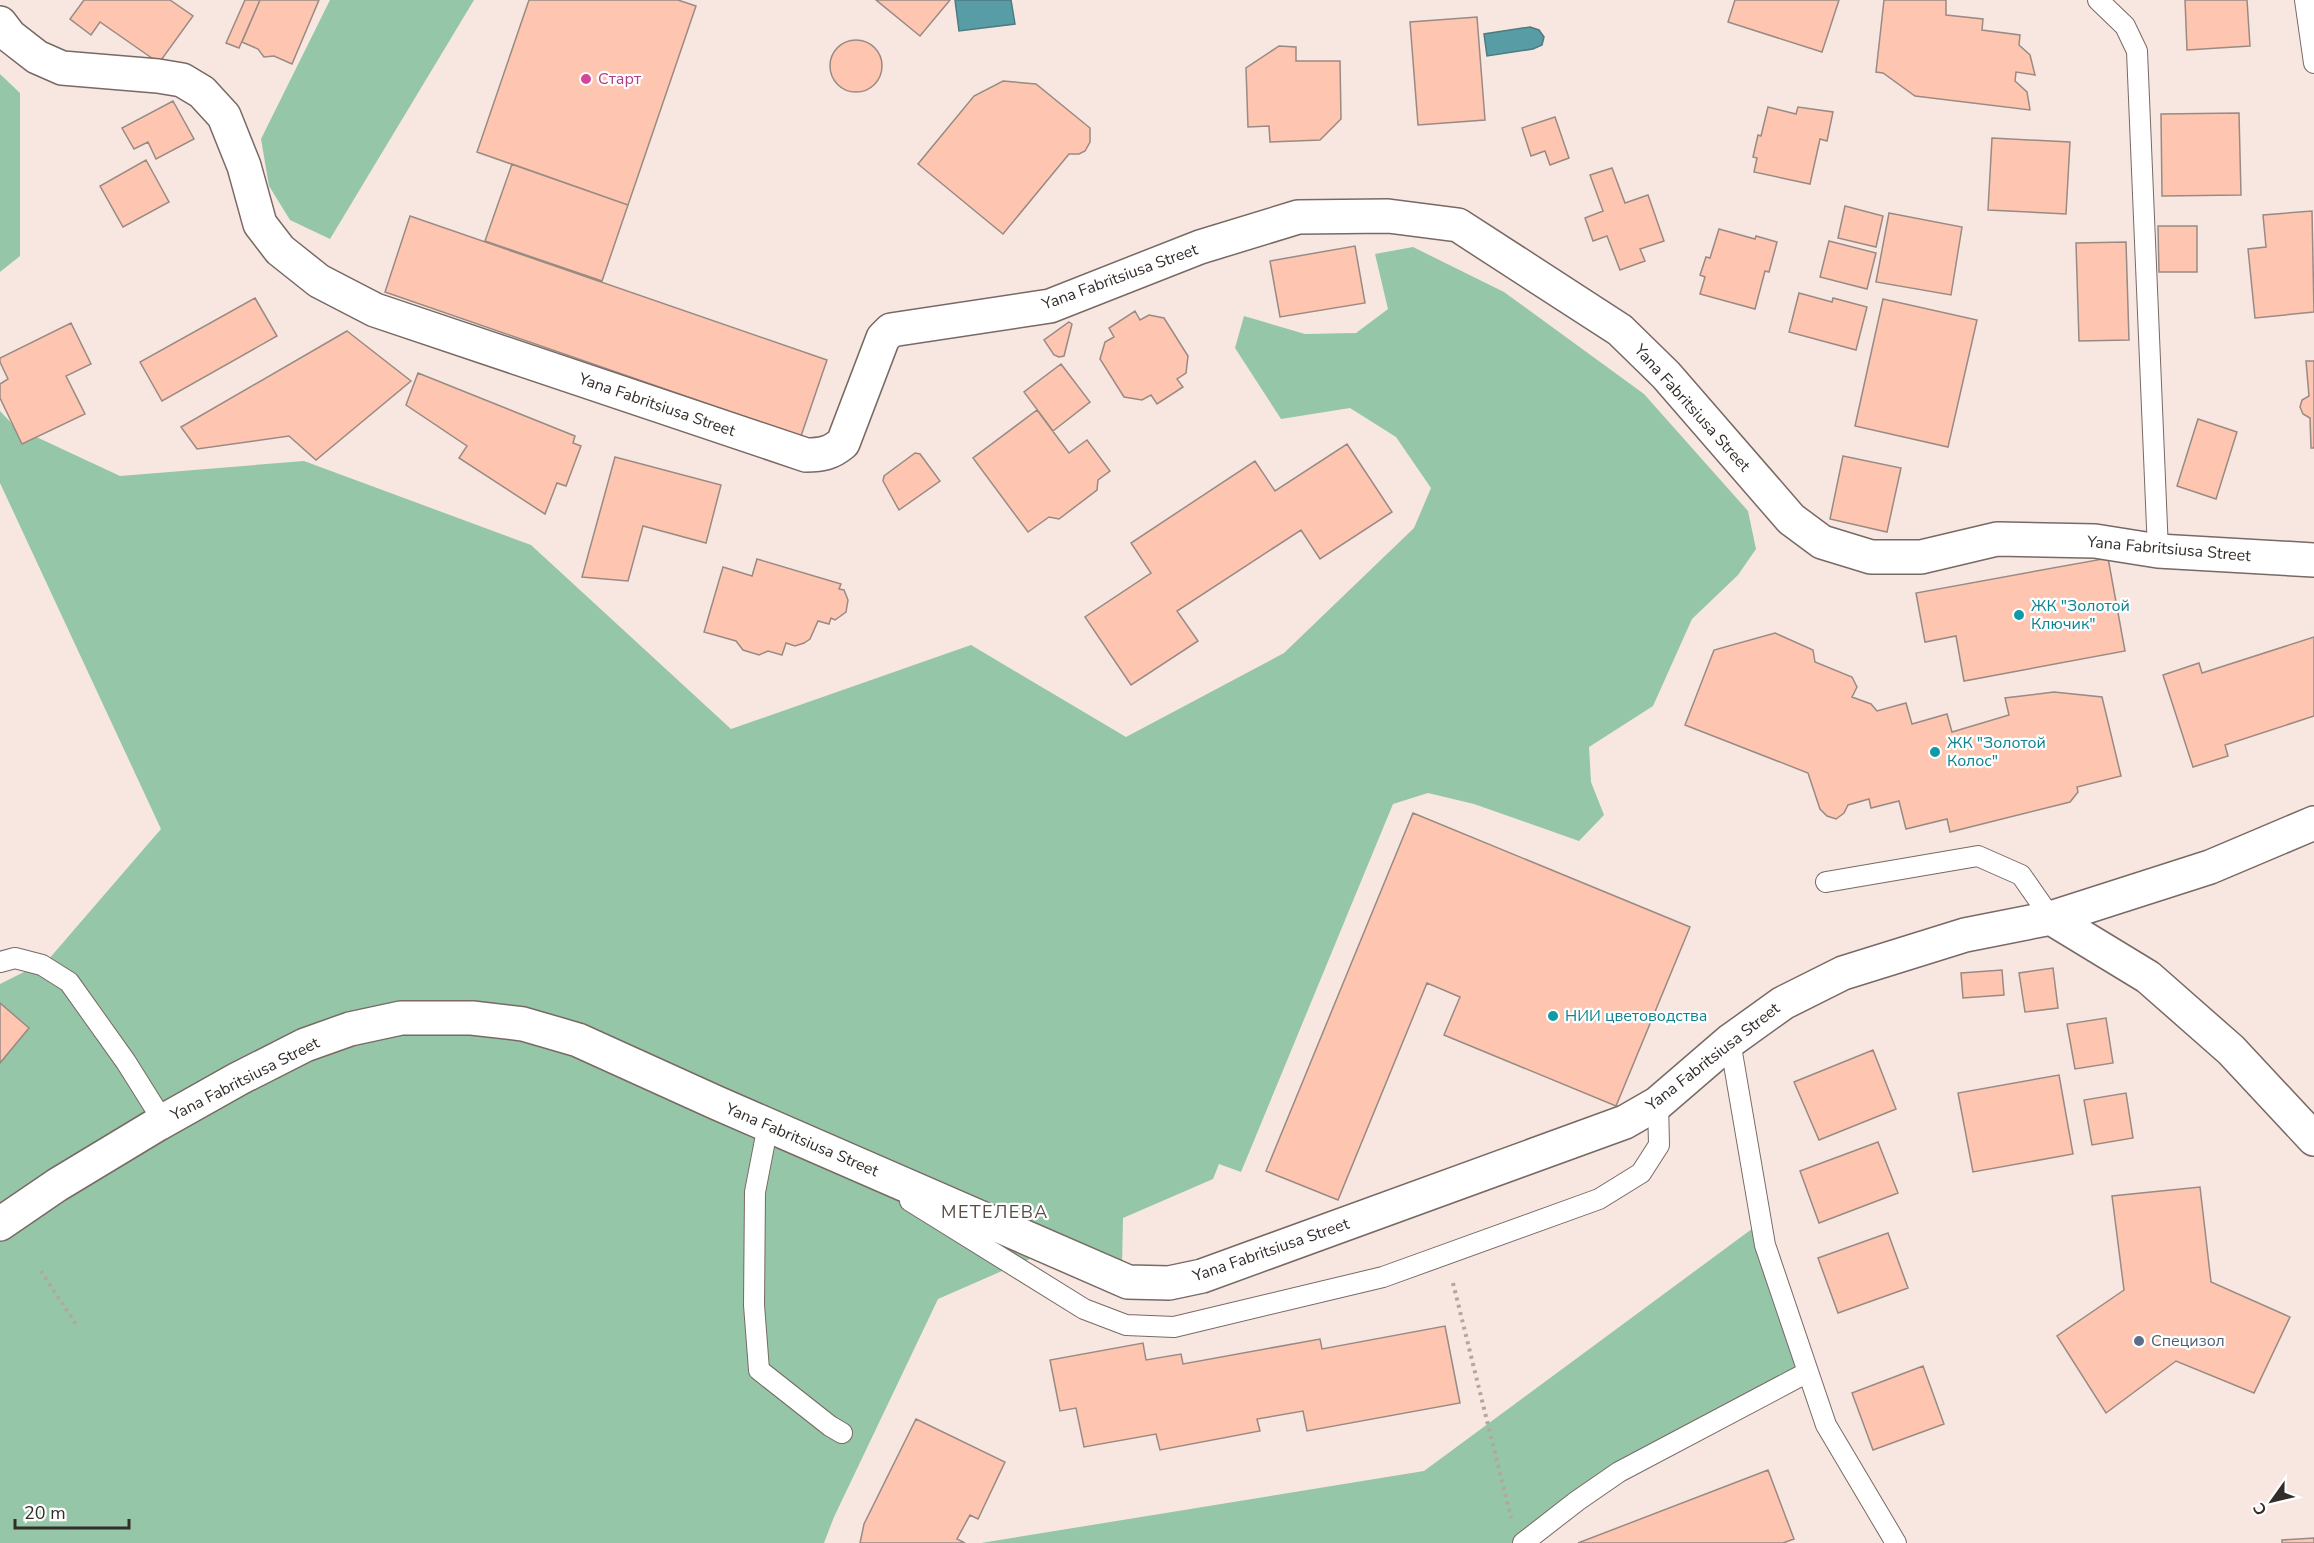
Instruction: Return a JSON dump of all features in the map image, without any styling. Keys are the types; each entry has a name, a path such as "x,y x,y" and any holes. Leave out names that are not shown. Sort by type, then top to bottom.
{"street":[{"name":"Yana Fabritsiusa Street","path":"0,23 10,36 36,57 62,68 158,75 182,80 202,92 224,116 244,166 260,224 280,250 319,281 375,310 806,455 822,455 833,451 843,443 883,338 891,330 1050,306 1200,247 1298,217 1388,216 1458,225 1620,330 1666,375 1791,519 1822,542 1870,558 1921,557 1997,539 2095,541 2158,551 2314,560"},
{"name":"Yana Fabritsiusa Street","path":"0,1224 57,1185 163,1121 305,1045 350,1029 401,1018 472,1018 523,1024 578,1040 1128,1282 1169,1283 1202,1276 1625,1122 1658,1103 1730,1041 1783,1003 1843,973 1965,934 2052,918 2210,867 2314,823"},
{"path":"2052,918 2148,977 2231,1050 2314,1139"}],"lane":[{"path":"2098,0 2125,26 2137,51 2158,551"},
{"path":"2305,0 2314,63"},
{"path":"1826,882 1978,856 2021,875 2052,918"},
{"path":"0,962 15,958 42,965 69,982 126,1062 163,1121"},
{"path":"1730,1041 1765,1245 1826,1425 1896,1543"},
{"path":"831,1152 1084,1309 1126,1325 1174,1327 1383,1277 1599,1199 1641,1173 1659,1145 1658,1103"},
{"path":"768,1125 755,1192 754,1305 759,1370 842,1433"},
{"path":"1523,1543 1619,1472 1808,1372"}],"path":[{"path":"41,1271 77,1326"},
{"path":"1451,1277 1511,1520"}],"green space":[{"path":"330,0 474,0 330,239 290,220 269,186 261,139"},
{"path":"0,74 20,93 20,256 0,272"},
{"path":"1413,247 1504,292 1644,394 1748,511 1756,549 1738,575 1692,619 1653,706 1589,747 1591,782 1604,815 1579,841 1474,804 1428,793 1393,804 1241,1172 1219,1164 1213,1179 1123,1218 1122,1267 1066,1243 938,1299 834,1517 824,1543 0,1543 0,984 48,960 161,829 0,483 0,411 15,427 120,476 304,461 531,545 731,729 971,645 1126,737 1284,653 1414,528 1431,488 1396,437 1350,408 1281,419 1235,348 1244,316 1305,334 1356,333 1388,309 1375,254"},
{"path":"1760,1223 1808,1372 1619,1472 1523,1543 981,1543 1424,1471"}],"water":[{"path":"955,0 1011,0 1015,24 959,31"},
{"path":"1530,27 1539,30 1544,37 1542,45 1533,49 1487,56 1484,34"}],"building":[{"path":"84,0 170,0 193,16 159,63 100,22 91,35 70,19"},
{"path":"245,0 260,0 239,48 226,43"},
{"path":"260,0 319,0 292,64 274,56 264,57 258,49 242,42"},
{"name":"Старт","path":"529,0 678,0 696,6 628,205 477,152"},
{"path":"876,0 950,0 920,36"},
{"path":"1735,0 1839,0 1822,52 1728,22"},
{"path":"1884,0 1946,0 1946,15 1983,19 1982,30 2020,35 2019,45 2030,55 2035,75 2016,72 2015,81 2027,92 2030,110 1915,96 1883,73 1876,72"},
{"path":"2185,0 2247,0 2250,46 2187,50"},
{"path":"1477,17 1485,120 1418,125 1410,22"},
{"path":"856,40 866,42 874,48 880,56 882,66 880,76 874,84 866,90 856,92 846,90 838,84 832,76 830,66 832,56 838,48 846,42"},
{"path":"1279,46 1296,47 1296,61 1340,61 1341,119 1320,140 1270,142 1269,126 1248,127 1246,68"},
{"path":"1003,81 1036,84 1090,128 1090,142 1085,151 1079,154 1069,154 1003,234 918,164 974,96"},
{"path":"173,101 194,139 156,159 148,142 134,149 122,128"},
{"path":"1768,107 1796,114 1798,107 1833,112 1827,141 1820,139 1810,184 1754,172 1757,158 1753,157"},
{"path":"2239,113 2241,195 2162,196 2161,114"},
{"path":"1555,117 1569,158 1550,165 1545,151 1531,156 1522,128"},
{"path":"1992,138 2070,142 2066,214 1988,210"},
{"path":"146,160 169,202 123,227 100,186"},
{"path":"512,164 628,205 602,281 485,241"},
{"path":"1612,168 1625,203 1648,195 1664,241 1640,249 1645,261 1620,270 1607,236 1593,241 1585,218 1603,211 1590,175"},
{"path":"1845,206 1883,216 1876,247 1838,238"},
{"path":"2312,211 2314,312 2255,318 2248,249 2266,247 2263,215"},
{"path":"1889,213 1962,227 1951,295 1876,282"},
{"path":"410,216 827,360 801,436 385,292"},
{"path":"2158,226 2197,226 2197,272 2159,272"},
{"path":"1719,229 1755,239 1756,236 1777,242 1769,272 1765,271 1755,309 1700,294 1705,277 1700,275 1706,257 1710,258"},
{"path":"1829,241 1876,253 1867,289 1820,277"},
{"path":"2126,242 2129,340 2079,341 2076,243"},
{"path":"1355,246 1365,303 1280,317 1270,261"},
{"path":"1799,293 1832,302 1833,298 1867,307 1856,350 1789,332"},
{"path":"255,298 277,336 162,401 140,362"},
{"path":"1883,299 1977,320 1948,447 1855,426"},
{"path":"1135,311 1140,320 1149,315 1164,318 1188,356 1186,373 1177,379 1183,387 1157,404 1151,395 1142,400 1124,397 1100,359 1105,342 1114,337 1109,328"},
{"path":"1069,322 1072,324 1064,356 1059,357 1054,355 1044,340"},
{"path":"71,323 91,364 66,376 85,414 22,444 0,398 0,384 8,379 0,358"},
{"path":"347,331 411,381 316,460 289,436 197,449 181,427"},
{"path":"2306,361 2314,361 2314,448 2311,448 2310,418 2303,414 2300,407 2302,400 2309,396"},
{"path":"1061,364 1090,402 1053,431 1024,392"},
{"path":"418,373 575,436 573,443 581,446 566,486 557,483 545,514 459,458 467,446 406,405"},
{"path":"1037,410 1069,453 1087,440 1110,471 1098,480 1097,490 1059,519 1049,517 1028,532 973,458"},
{"path":"2198,419 2237,432 2216,499 2177,486"},
{"path":"1347,444 1392,512 1320,559 1301,530 1177,611 1198,641 1131,685 1085,617 1151,573 1131,543 1255,461 1275,491"},
{"path":"915,453 920,454 940,481 899,510 883,481 884,476"},
{"path":"1843,456 1901,468 1887,532 1830,519"},
{"path":"615,457 721,485 706,543 643,526 628,581 582,577"},
{"name":"ЖК \"Золотой Ключик\"","path":"2108,558 2125,651 1964,681 1956,636 1925,642 1916,593"},
{"path":"757,559 841,584 839,589 844,590 848,600 846,612 835,620 831,618 829,624 818,621 810,639 795,646 786,643 782,655 768,651 759,655 743,650 736,641 704,632 723,567 752,576"},
{"name":"ЖК \"Золотой Колос\"","path":"1775,633 1813,650 1815,662 1852,677 1857,687 1852,697 1871,704 1877,711 1906,703 1912,724 1947,714 1952,732 2009,715 2005,698 2054,692 2102,697 2121,776 2077,787 2078,792 2070,802 1950,832 1947,819 1906,829 1899,801 1871,808 1869,799 1848,805 1844,813 1836,819 1827,816 1820,809 1808,773 1685,725 1714,650"},
{"path":"2314,637 2314,716 2225,745 2228,756 2193,767 2163,675 2199,663 2202,673"},
{"name":"НИИ цветоводства","path":"1413,813 1690,927 1616,1106 1444,1035 1460,997 1427,983 1338,1200 1266,1171"},
{"path":"2053,968 2058,1008 2025,1012 2019,973"},
{"path":"2002,970 2004,995 1963,998 1961,973"},
{"path":"0,1003 29,1028 0,1063"},
{"path":"2106,1018 2113,1063 2075,1069 2067,1024"},
{"path":"1873,1050 1896,1109 1819,1140 1794,1082"},
{"path":"2059,1075 2073,1154 1973,1172 1958,1093"},
{"path":"2126,1093 2133,1138 2092,1145 2084,1100"},
{"path":"1878,1142 1898,1193 1819,1223 1800,1171"},
{"path":"2200,1187 2211,1282 2290,1317 2254,1393 2176,1361 2106,1413 2057,1336 2124,1290 2112,1196"},
{"path":"1888,1233 1908,1288 1838,1313 1818,1258"},
{"path":"1445,1326 1460,1403 1307,1431 1303,1411 1257,1419 1260,1431 1160,1450 1156,1434 1084,1447 1076,1408 1060,1411 1050,1360 1143,1343 1146,1360 1181,1354 1183,1364 1320,1339 1322,1349"},
{"path":"1923,1366 1944,1424 1873,1450 1852,1393"},
{"path":"916,1419 1005,1462 978,1519 970,1515 957,1539 965,1543 860,1543 864,1524"},
{"path":"1768,1470 1794,1539 1783,1543 1578,1543"},
{"path":"2314,1538 2314,1543 2282,1543 2282,1540"}],"place":[{"name":"Старт","path":"586,79"},
{"name":"ЖК \"Золотой Ключик\"","path":"2019,615"},
{"name":"ЖК \"Золотой Колос\"","path":"1935,752"},
{"name":"НИИ цветоводства","path":"1553,1016"},
{"name":"Специзол","path":"2139,1341"}],"district":[{"name":"МЕТЕЛЕВА","path":"995,1212"}]}
